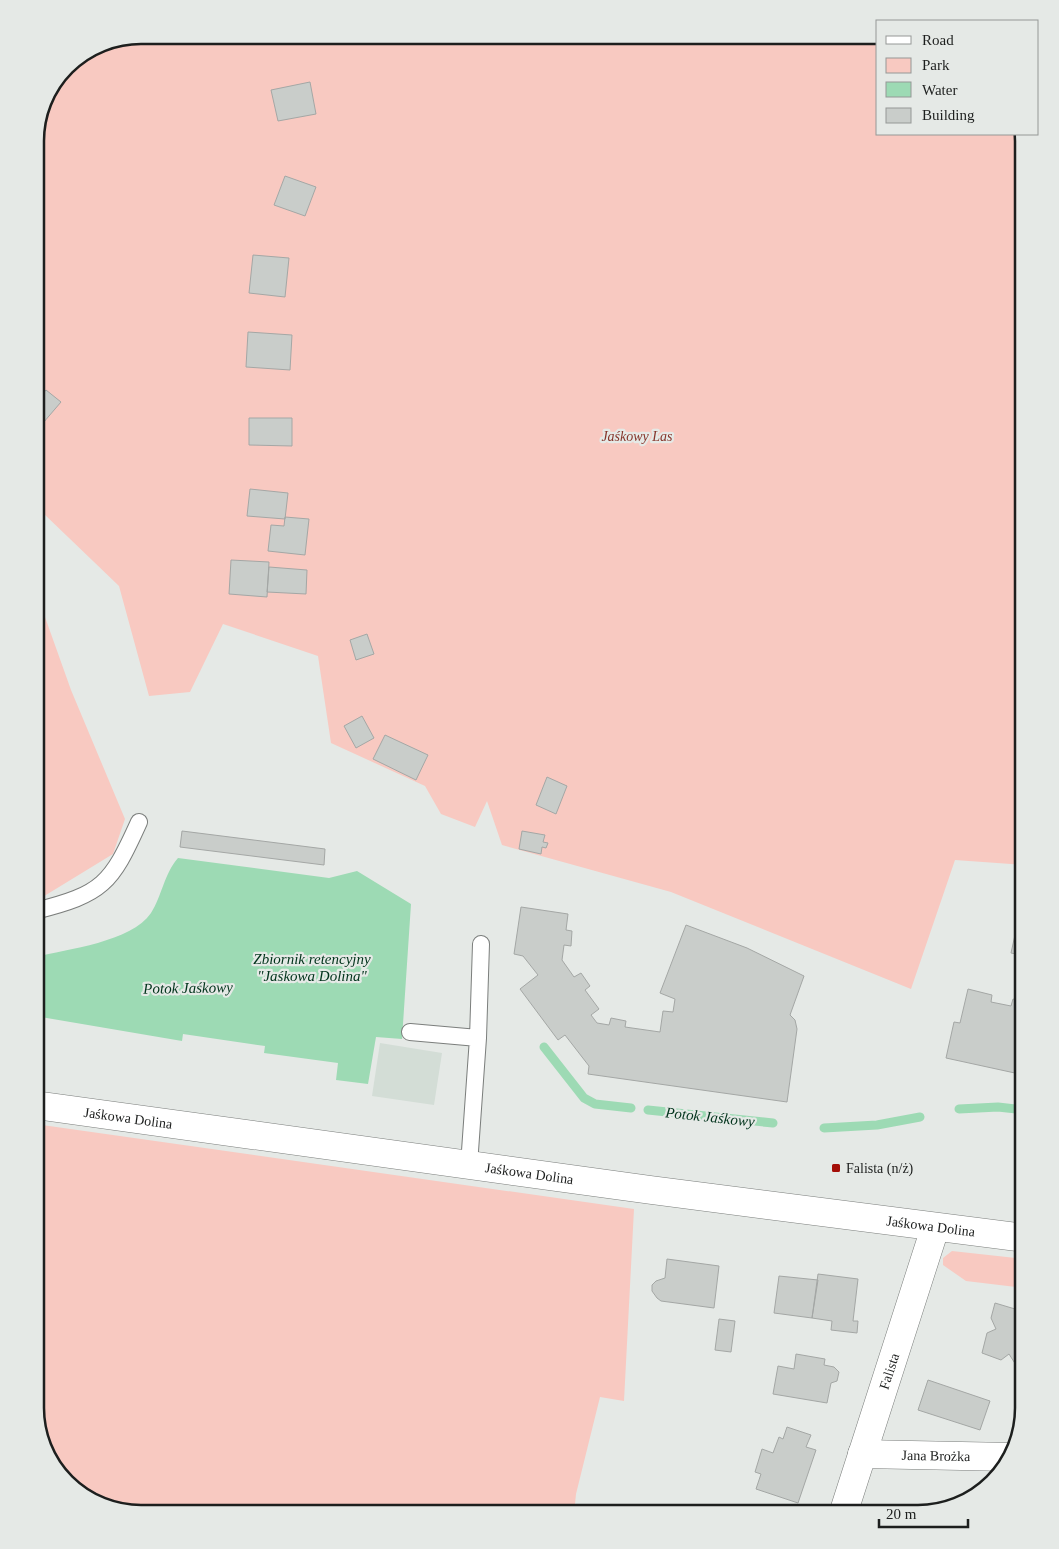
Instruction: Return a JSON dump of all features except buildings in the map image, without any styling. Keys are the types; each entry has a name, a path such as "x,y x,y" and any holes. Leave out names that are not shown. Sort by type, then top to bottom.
{"street":[{"name":"Jaśkowa Dolina","path":"44,1106 935,1228 1015,1237"},
{"name":"Falista","path":"846,1505 935,1228"},
{"name":"Jana Brożka","path":"862,1454 1002,1457"}],"lane":[{"path":"44,909 65,903 100,887 118,866 139,822"},
{"path":"468,1165 478,1038 481,944"},
{"path":"410,1032 478,1038"}],"shaded area":[{"path":"380,1043 442,1053 434,1105 372,1096"}],"green space":[{"name":"Jaśkowy Las","path":"141,44 876,44 876,135 1015,135 1015,864 955,860 911,989 671,892 502,845 487,801 475,827 441,814 425,786 331,743 318,656 223,624 190,692 149,696 119,586 44,514 44,135 51,104 60,87 72,72 92,57 110,49"},
{"path":"44,614 71,690 125,819 113,854 44,896"},
{"path":"44,1125 634,1209 624,1401 600,1397 575,1505 135,1505 110,1500 87,1489 72,1477 57,1457 47,1433 45,1421"},
{"path":"952,1251 1015,1258 1015,1287 966,1281 943,1265 943,1258"}],"water":[{"name":"Zbiornik retencyjny \"Jaśkowa Dolina\"","path":"178,858 329,878 357,871 411,904 402,1039 376,1037 368,1084 336,1080 338,1063 264,1053 265,1046 183,1034 182,1041 44,1018 44,955 114,938 142,923 155,906 173,864"}],"waterway":[{"name":"Potok Jaśkowy","path":"544,1047 584,1098 595,1104 631,1108"},
{"name":"Potok Jaśkowy","path":"959,1109 998,1107 1015,1109"},
{"name":"Potok Jaśkowy","path":"648,1110 773,1123"},
{"name":"Potok Jaśkowy","path":"824,1128 877,1125 920,1117"}],"place":[{"name":"Falista (n/ż)","path":"836,1168"}]}
